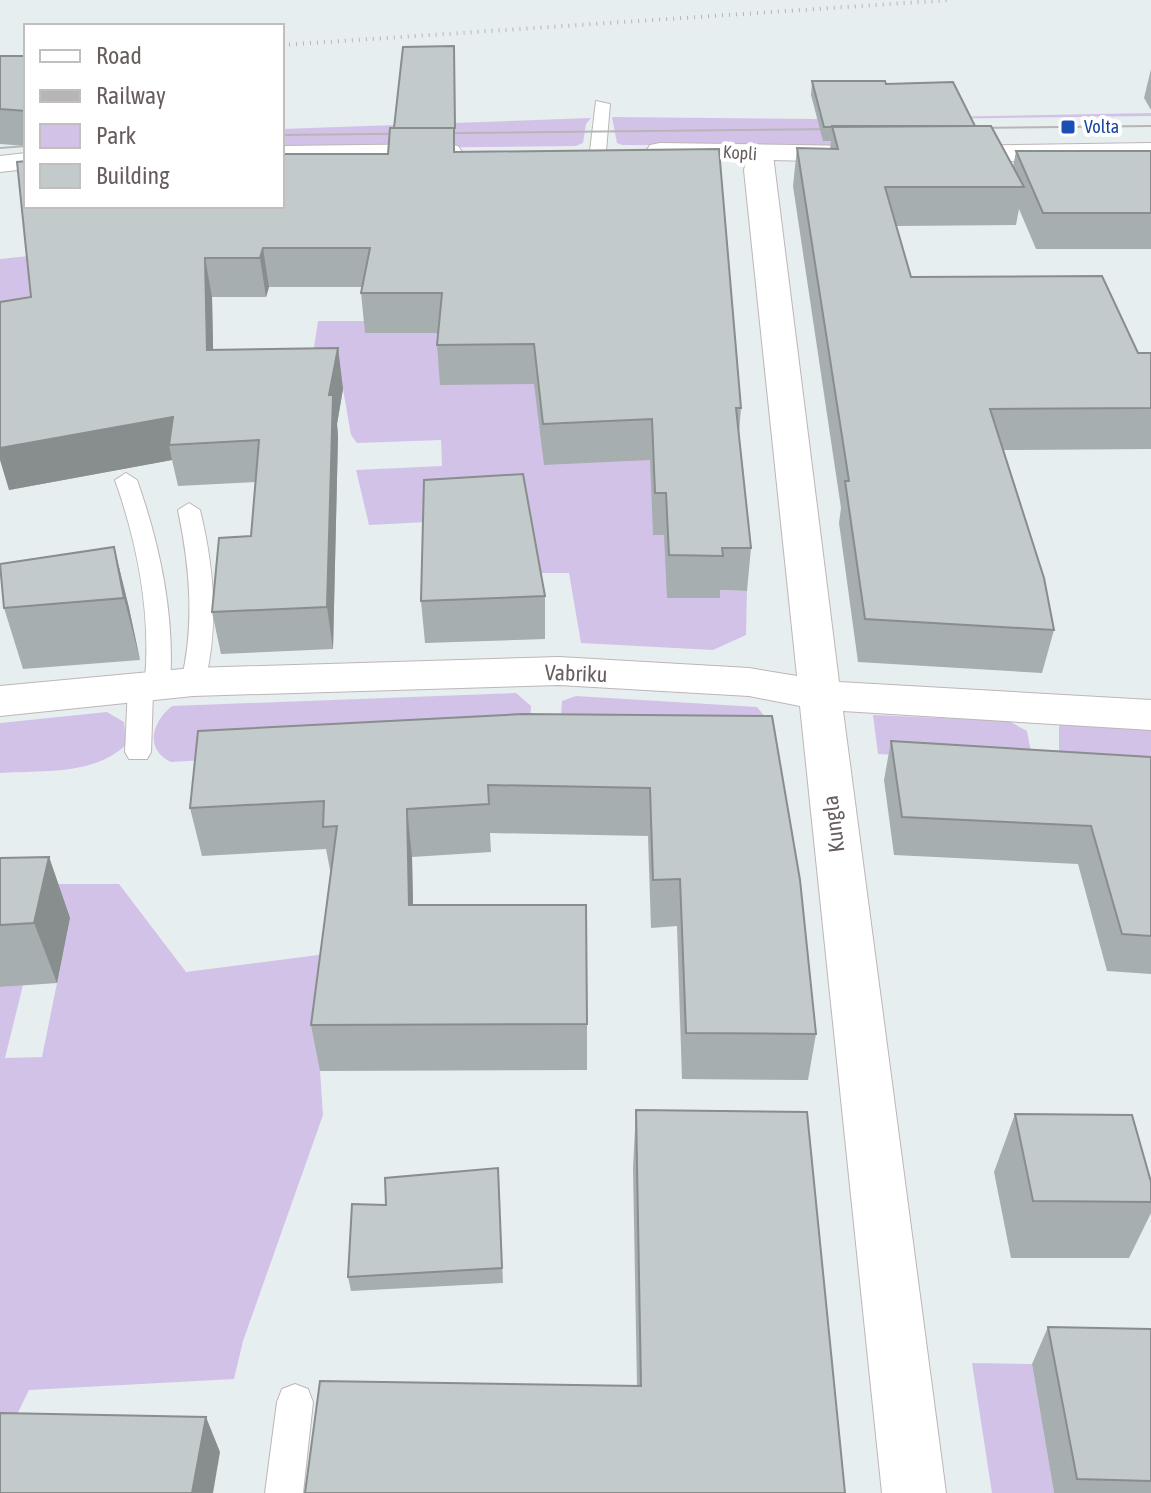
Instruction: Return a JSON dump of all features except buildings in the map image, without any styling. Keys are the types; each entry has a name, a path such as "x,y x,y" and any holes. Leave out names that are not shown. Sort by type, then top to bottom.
{"street":[{"path":"919,154 1151,151"},
{"path":"284,154 475,152"},
{"name":"Kopli","path":"569,152 884,154"},
{"name":"Kungla","path":"759,155 758,170 818,695 914,1493"},
{"path":"0,164 24,161"},
{"name":"Vabriku","path":"0,701 164,684 559,671 749,682 818,695 1151,715"}],"lane":[{"path":"598,151 602,104"},
{"path":"126,480 135,502 164,684 138,752"},
{"path":"164,684 201,656 197,542 189,510"},
{"path":"284,1493 295,1402"}],"green space":[{"path":"1151,113 1151,116 924,119 894,145 622,145 617,143 612,117 820,119"},
{"path":"591,118 586,124 583,143 576,146 284,149 284,129"},
{"path":"38,255 98,294 0,309 0,259"},
{"path":"469,308 657,451 653,534 664,535 719,590 747,591 746,635 713,650 581,643 569,573 534,573 427,522 369,525 356,470 442,466 441,440 357,443 351,435 343,389 308,388 318,321 368,321"},
{"path":"516,693 531,706 530,723 503,742 171,762 162,757 154,743 156,727 172,706"},
{"path":"576,696 757,707 767,719 560,728 562,701"},
{"path":"107,712 124,722 126,745 113,755 66,770 0,773 0,723"},
{"path":"873,715 1009,721 1027,731 1032,757 1027,762 878,754"},
{"path":"1059,725 1151,729 1151,768 1059,762"},
{"path":"13,884 119,884 186,972 334,953 320,1071 323,1115 243,1341 234,1379 29,1390 0,1449 0,987 23,985 5,1058 42,1057 70,919"},
{"path":"972,1363 1032,1364 1054,1493 992,1493"}],"tram line":[{"path":"971,128 1151,126"},
{"path":"284,135 843,129"},
{"path":"0,148 24,146"}],"railway":[{"path":"284,45 950,0"}],"place":[{"name":"Volta","path":"1068,127"}]}
